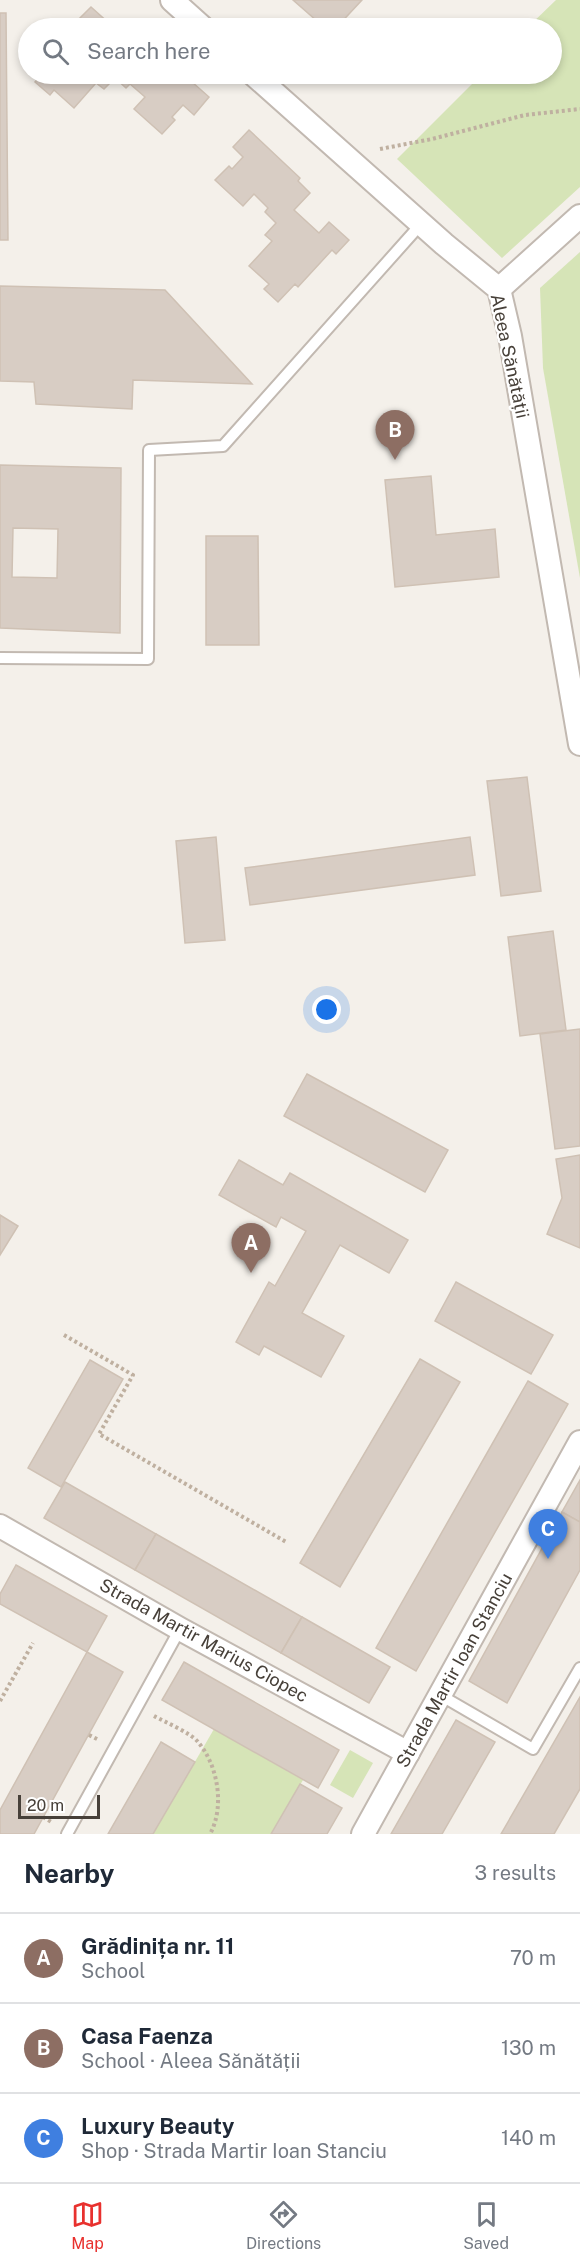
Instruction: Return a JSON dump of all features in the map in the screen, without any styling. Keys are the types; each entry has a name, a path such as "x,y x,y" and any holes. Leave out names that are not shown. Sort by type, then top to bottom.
{"street":[{"path":"172,0 192,18"},
{"name":"Aleea Sănătății","path":"264,84 421,224 499,289 510,336 580,744"},
{"path":"499,289 580,216"},
{"name":"Strada Martir Ioan Stanciu","path":"363,1834 580,1442"},
{"name":"Strada Martir Marius Ciopec","path":"0,1526 180,1629 408,1753"}],"lane":[{"path":"0,658 148,659 149,450 223,446 421,224"},
{"path":"67,1834 180,1629"},
{"path":"440,1695 533,1749 580,1668"}],"path":[{"path":"380,149 432,139 525,115 580,109"},
{"path":"64,1335 133,1375 99,1434 286,1542"},
{"path":"0,1701 33,1643"},
{"path":"151,1714 198,1741 212,1768 219,1794 214,1828 210,1834"}],"green space":[{"path":"556,0 580,0 580,187 502,258 397,159 472,84 562,84 562,18 537,18"},
{"path":"580,252 580,578 543,368 540,288"},
{"path":"214,1729 303,1780 271,1834 153,1834"},
{"path":"350,1750 373,1763 353,1798 330,1785"}],"building":[{"path":"293,0 362,0 345,18 314,18"},
{"path":"91,7 103,18 80,18"},
{"path":"0,13 6,13 8,240 0,240"},
{"path":"37,84 95,84 74,108 54,90 50,95"},
{"path":"97,84 109,84 104,89"},
{"path":"130,84 194,84 209,97 194,115 183,105 172,117 175,120 162,134 134,109 145,97"},
{"path":"249,130 300,178 298,181 310,193 294,210 319,233 329,222 349,240 336,254 332,250 298,287 295,284 278,302 264,289 269,284 249,266 272,241 265,235 276,223 265,212 268,208 254,194 243,206 215,180 229,166 232,169 243,157 233,147"},
{"path":"0,286 165,290 252,384 133,380 132,409 36,404 34,382 0,381"},
{"path":"0,465 121,468 120,633 0,628","holes":["13,528 58,529 57,578 12,577"]},
{"path":"431,476 436,535 495,529 499,577 395,587 385,480"},
{"path":"206,536 258,536 259,645 206,645"},
{"path":"527,777 541,891 501,896 487,781"},
{"path":"216,837 225,940 185,943 176,841"},
{"path":"470,837 475,875 250,905 245,868"},
{"path":"553,931 566,1030 520,1036 508,937"},
{"path":"580,1029 580,1146 555,1149 540,1034"},
{"path":"307,1074 448,1150 425,1192 284,1116"},
{"path":"580,1155 580,1248 547,1234 562,1198 556,1159"},
{"path":"239,1160 283,1185 290,1173 408,1240 389,1273 340,1245 302,1313 344,1336 321,1377 264,1346 259,1355 236,1342 269,1282 275,1286 306,1231 281,1217 276,1227 219,1195"},
{"path":"0,1215 18,1226 0,1255"},
{"path":"456,1282 553,1335 531,1374 435,1321"},
{"path":"420,1359 460,1382 340,1587 300,1563"},
{"path":"90,1360 123,1379 61,1487 28,1468"},
{"path":"528,1381 568,1404 416,1671 376,1648"},
{"path":"580,1480 580,1522 562,1512"},
{"path":"65,1482 156,1534 135,1570 44,1518"},
{"path":"562,1512 580,1522 580,1570 507,1703 469,1681"},
{"path":"156,1534 302,1617 281,1653 135,1570"},
{"path":"16,1565 107,1616 87,1652 0,1604 0,1594"},
{"path":"302,1617 390,1667 369,1703 281,1653"},
{"path":"87,1652 123,1672 34,1834 0,1834 0,1810"},
{"path":"184,1662 339,1750 318,1788 162,1700"},
{"path":"580,1697 580,1789 554,1834 501,1834"},
{"path":"456,1720 495,1742 442,1834 391,1834"},
{"path":"161,1742 195,1762 153,1834 108,1834"},
{"path":"300,1784 342,1808 327,1834 271,1834"}],"place":[{"name":"Casa Faenza","path":"395,460"},
{"name":"Grădinița nr. 11","path":"251,1273"},
{"name":"Luxury Beauty","path":"548,1559"}]}
